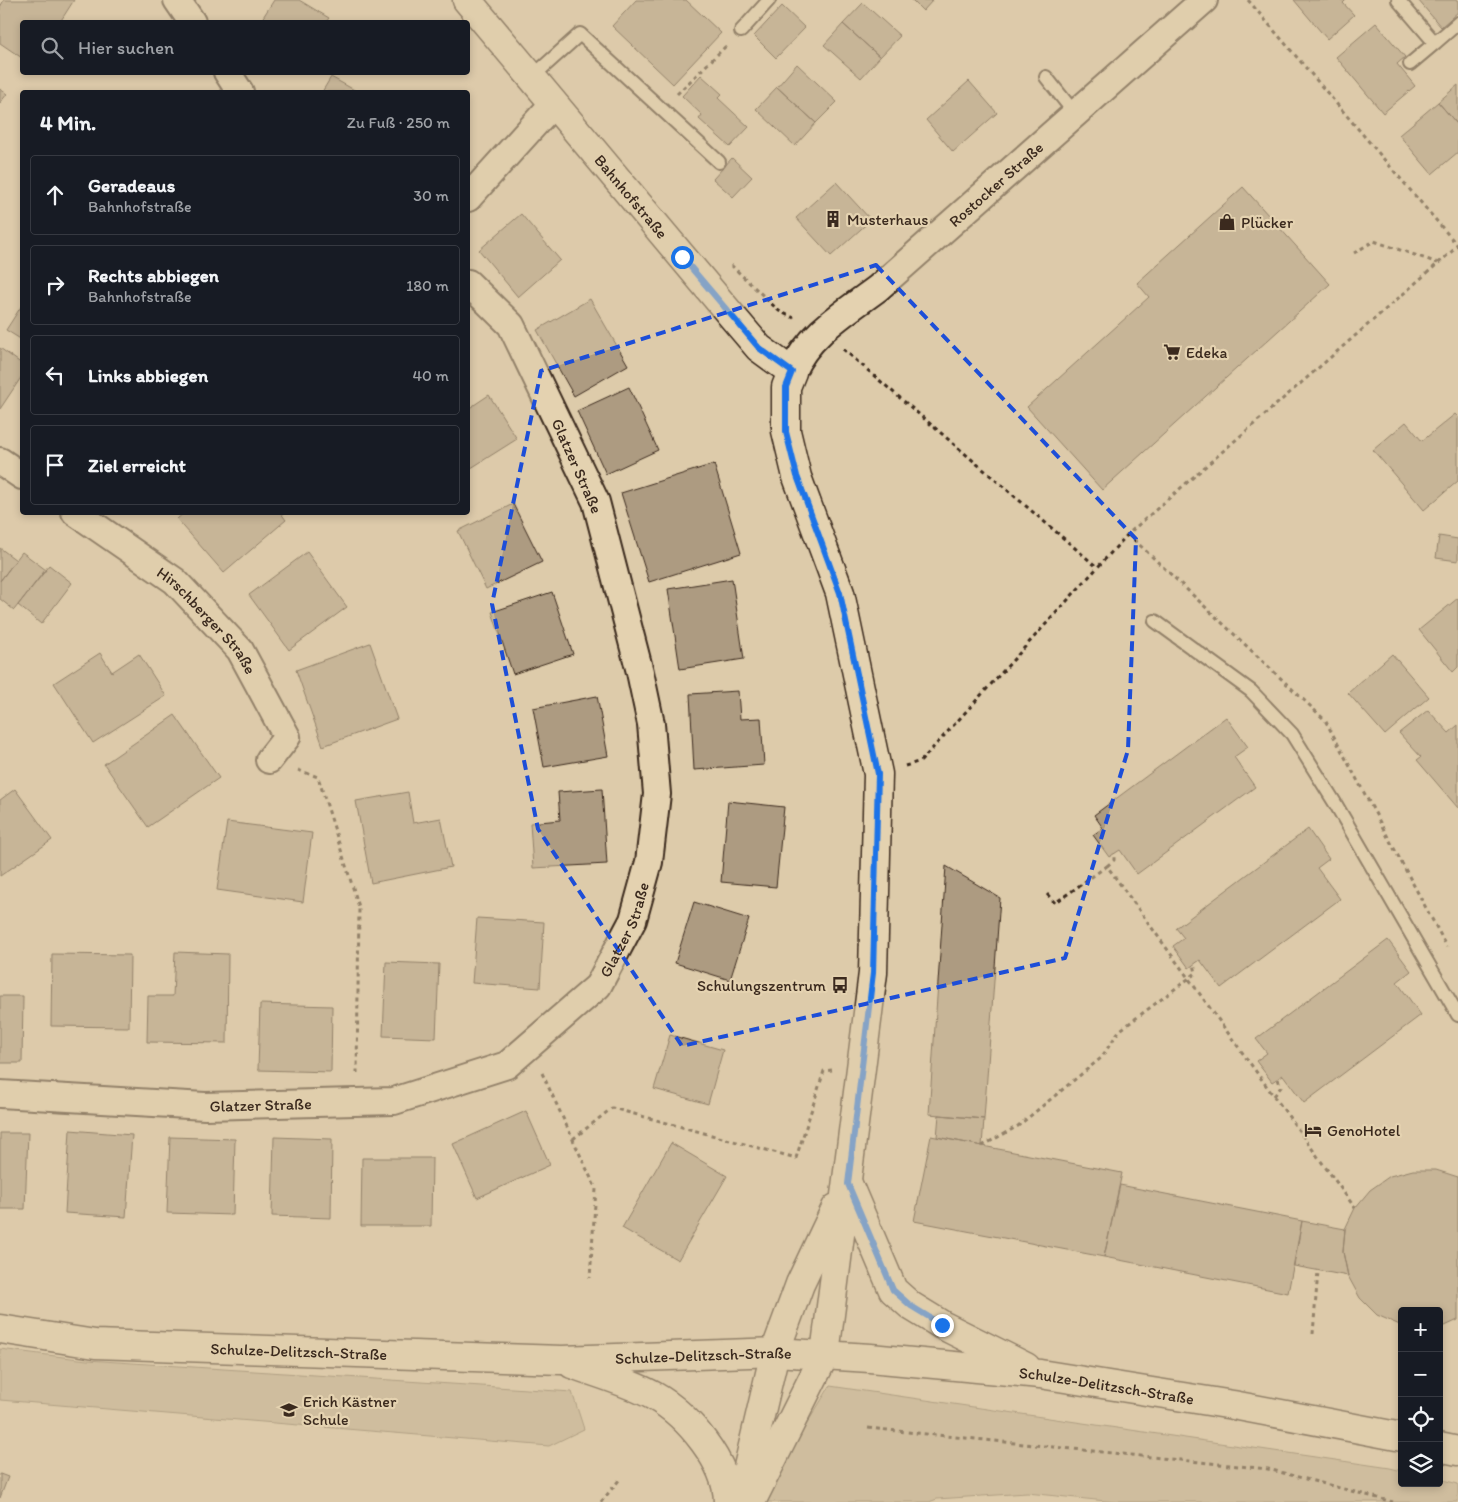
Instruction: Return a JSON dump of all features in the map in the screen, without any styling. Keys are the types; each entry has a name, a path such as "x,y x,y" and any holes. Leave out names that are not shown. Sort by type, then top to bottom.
{"street":[{"path":"177,0 191,20"},
{"name":"Bahnhofstraße","path":"467,0 759,348 792,372"},
{"name":"Rostocker Straße","path":"792,372 798,359 821,330 878,288 1204,0"},
{"path":"228,75 239,90"},
{"path":"470,196 553,104"},
{"name":"Glatzer Straße","path":"0,1094 205,1106 394,1100 507,1065 598,986 633,920 649,862 657,794 651,724 640,672 596,502 511,325 470,285"},
{"path":"751,1502 826,1354 873,973 878,774 840,593 797,476 786,432 786,387 792,372"},
{"name":"Hirschberger Straße","path":"79,515 175,581 240,650 287,737 269,760"},
{"path":"739,1502 775,1352 800,1284 848,1184"},
{"path":"848,1184 893,1290 911,1306 942,1325 1040,1374"},
{"name":"Schulze-Delitzsch-Straße","path":"0,1329 94,1344 562,1360 775,1352 826,1354 1040,1374 1233,1405 1398,1436"},
{"path":"562,1360 655,1396 686,1422 710,1448 728,1488 728,1502"},
{"path":"1443,1447 1458,1451"}],"lane":[{"path":"741,31 769,0"},
{"path":"1398,0 1435,43"},
{"path":"1410,64 1458,23"},
{"path":"531,78 580,34 719,162"},
{"path":"1046,77 1076,115"},
{"path":"1155,621 1251,691 1292,734 1335,803 1458,1015"}],"path":[{"path":"921,761 1128,534 1458,246 1248,0"},
{"path":"662,108 741,31"},
{"path":"1354,253 1374,240 1438,263"},
{"path":"821,330 1097,567"},
{"path":"269,760 318,777 359,907 356,1102"},
{"path":"1047,894 1055,903 1107,866 1114,860 1114,854"},
{"path":"1107,866 1355,1208"},
{"path":"982,1146 1018,1126 1101,1058 1119,1031 1196,973 1194,964"},
{"path":"530,1046 596,1188 590,1278"},
{"path":"573,1139 612,1108 796,1158 824,1071 861,1068"},
{"path":"1274,1096 1281,1087 1278,1079"},
{"path":"1313,1334 1318,1271"},
{"path":"868,1428 1268,1469 1393,1502"},
{"path":"601,1502 620,1479"}],"highlighted area":[{"path":"876,265 1136,539 1128,750 1065,958 682,1046 538,829 492,604 541,371"}],"shaded area":[{"path":"0,1349 87,1360 572,1392 584,1429 549,1446 0,1400"},
{"path":"830,1386 1390,1468 1398,1470 1398,1487 1443,1487 1443,1480 1458,1484 1458,1502 1116,1502 1027,1493 937,1499 929,1502 766,1502 786,1458"}],"building":[{"path":"4,0 74,0 61,20 20,20 20,57 0,43 0,7"},
{"path":"274,0 299,0 329,18 328,20 261,20"},
{"path":"636,0 686,0 721,33 673,84 612,26"},
{"path":"912,0 933,0 923,11"},
{"path":"1294,0 1346,0 1343,3 1354,15 1327,39"},
{"path":"1418,0 1458,0 1458,12 1441,27"},
{"path":"863,3 900,36 880,57 843,24"},
{"path":"782,6 805,28 776,58 754,36"},
{"path":"1376,23 1405,57 1397,64 1415,86 1383,113 1336,57"},
{"path":"843,24 880,57 861,78 824,45"},
{"path":"797,64 837,102 816,123 777,87"},
{"path":"701,75 722,94 718,98 749,127 730,147 699,119 702,115 682,96"},
{"path":"331,77 354,90 323,90"},
{"path":"969,81 997,113 953,152 926,120"},
{"path":"1458,85 1458,125 1438,102"},
{"path":"777,87 816,123 795,146 756,109"},
{"path":"0,89 7,94 0,103"},
{"path":"1438,102 1458,125 1458,152 1432,174 1399,135"},
{"path":"732,158 752,177 733,197 713,179"},
{"name":"Musterhaus","path":"836,182 871,220 831,256 796,218"},
{"name":"Edeka","path":"1243,187 1330,284 1102,490 1027,407 1149,297 1137,283"},
{"path":"521,214 560,260 518,297 479,250"},
{"path":"590,299 628,365 574,396 537,330"},
{"path":"20,308 20,339 6,330"},
{"path":"0,348 20,363 20,379 0,409"},
{"path":"629,387 658,450 606,474 577,411"},
{"path":"489,395 517,439 470,469 470,408"},
{"path":"1455,414 1458,417 1458,481 1424,510 1373,450 1406,422 1422,441"},
{"path":"714,464 741,553 649,582 621,493"},
{"path":"513,504 542,562 486,589 458,531"},
{"path":"182,515 282,515 286,520 224,573 177,519"},
{"path":"1439,536 1458,539 1458,561 1436,558"},
{"path":"0,548 16,560 0,581"},
{"path":"22,552 46,570 14,610 0,599 0,581"},
{"path":"307,552 347,607 289,650 249,595"},
{"path":"49,565 72,583 41,624 18,605"},
{"path":"732,579 744,659 680,669 668,589"},
{"path":"552,592 573,654 513,674 492,612"},
{"path":"1458,598 1458,667 1453,672 1419,630"},
{"path":"370,643 397,719 323,746 296,670"},
{"path":"100,653 112,672 139,654 166,696 93,743 54,683"},
{"path":"1392,654 1429,697 1385,735 1348,693"},
{"path":"738,691 740,719 761,718 764,765 694,770 690,694"},
{"path":"597,696 608,756 544,767 533,708"},
{"path":"1428,710 1449,733 1458,725 1458,808 1417,760 1421,757 1399,733"},
{"path":"175,715 219,778 148,827 104,764"},
{"path":"1226,717 1248,747 1234,757 1255,787 1137,874 1120,850 1109,857 1093,835 1103,828 1094,815"},
{"path":"15,789 52,840 0,876 0,800"},
{"path":"602,789 607,864 533,868 530,823 560,820 558,792"},
{"path":"408,792 413,823 441,818 451,867 371,883 356,801"},
{"path":"728,801 784,807 776,887 721,882"},
{"path":"227,822 312,833 303,902 217,890"},
{"path":"1308,829 1329,859 1317,868 1340,899 1221,988 1200,960 1189,968 1173,946 1184,938 1176,928"},
{"path":"946,866 1000,898 984,1119 929,1114"},
{"path":"694,902 749,919 730,980 675,963"},
{"path":"477,918 544,922 540,988 472,983"},
{"path":"1388,940 1411,971 1397,982 1421,1015 1304,1103 1283,1075 1272,1082 1256,1061 1267,1053 1256,1039"},
{"path":"175,952 228,954 227,1043 147,1042 148,996 173,996"},
{"path":"52,954 130,955 129,1027 51,1026"},
{"path":"386,962 439,964 436,1038 383,1036"},
{"path":"0,996 23,996 22,1063 0,1063"},
{"path":"260,1004 332,1006 331,1072 258,1070"},
{"path":"670,1035 723,1050 708,1104 654,1089"},
{"path":"526,1111 550,1165 477,1198 453,1144"},
{"path":"939,1115 984,1119 982,1146 937,1137"},
{"path":"70,1130 132,1135 126,1217 65,1213"},
{"path":"0,1133 28,1133 25,1209 0,1209"},
{"path":"931,1136 1122,1173 1104,1257 914,1221"},
{"path":"170,1137 235,1139 233,1215 167,1213"},
{"path":"274,1137 332,1139 331,1218 272,1216"},
{"path":"671,1143 727,1176 678,1260 622,1228"},
{"path":"362,1158 432,1158 431,1226 361,1226"},
{"path":"1413,1170 1436,1170 1458,1177 1458,1320 1445,1326 1443,1326 1443,1307 1398,1307 1398,1324 1377,1315 1360,1298 1348,1276 1343,1252 1345,1229 1355,1208 1370,1190 1390,1176"},
{"path":"1120,1185 1302,1221 1288,1293 1104,1257"},
{"path":"1302,1221 1345,1229 1343,1252 1348,1276 1294,1266"},
{"path":"0,1474 8,1477 0,1498"}],"place":[{"name":"Musterhaus","path":"833,219"},
{"name":"Plücker","path":"1227,222"},
{"name":"Edeka","path":"1172,352"},
{"name":"Schulungszentrum","path":"840,985"},
{"name":"GenoHotel","path":"1313,1130"},
{"name":"Erich Kästner Schule","path":"289,1410"}],"route":[{"path":"682,257 759,348 792,372 786,387 786,432 797,476 840,593 878,774 873,973 848,1184 893,1290 911,1306 942,1325"}]}
